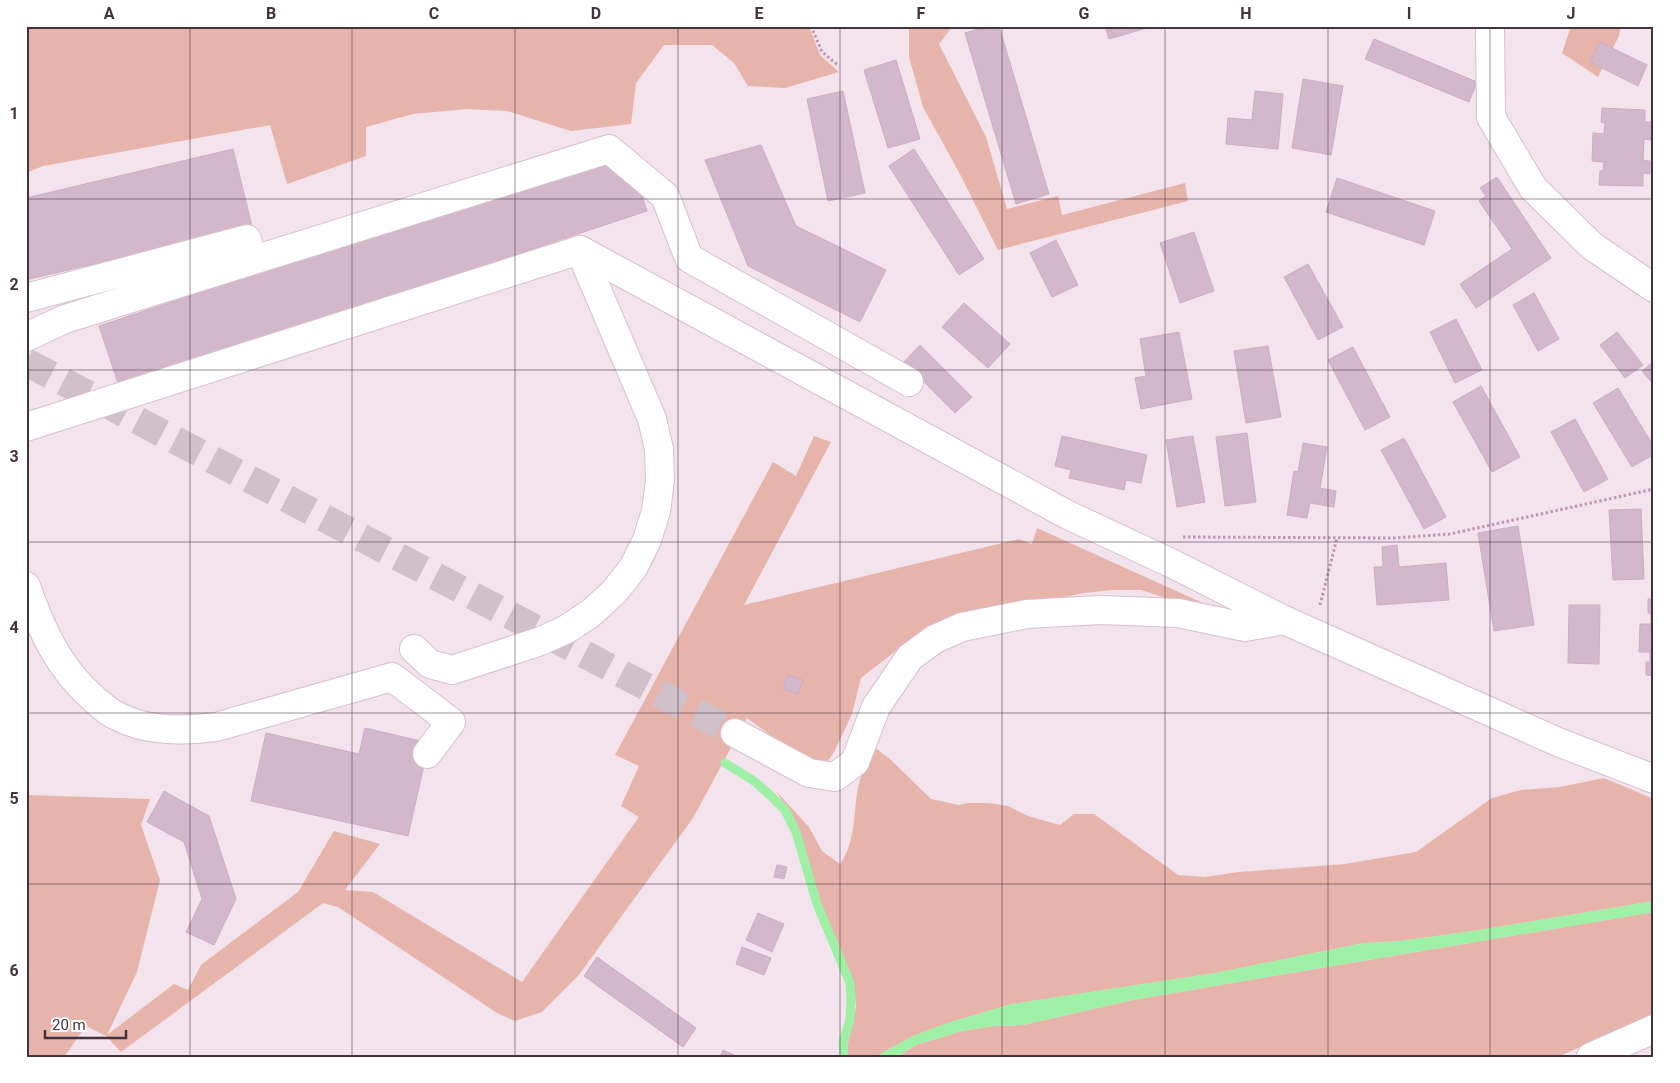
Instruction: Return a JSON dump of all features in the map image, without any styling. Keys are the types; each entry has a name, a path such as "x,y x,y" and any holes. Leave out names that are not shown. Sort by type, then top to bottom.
{"street":[{"path":"1490,26 1491,117 1533,188 1592,246 1654,288"},
{"path":"26,337 65,319 609,149 664,196 688,258 909,382"},
{"path":"26,298 247,239 252,260"},
{"path":"26,427 580,250 1068,515 1173,564 1284,620 1558,742 1654,779"},
{"path":"414,649 430,664 452,670 541,641 567,629 591,613 614,592 632,568 647,540 656,511 660,480 659,449 652,419 580,250"},
{"path":"26,586 48,643 63,666 80,687 114,715 134,723 161,729 188,730 216,727 392,677 451,722 427,754"},
{"path":"735,734 809,773 835,777 855,762 876,708 910,657 935,639 962,627 1027,614 1101,610 1178,613 1245,628 1284,620"},
{"path":"1592,1057 1654,1029"}],"path":[{"path":"811,26 822,52 840,66"},
{"path":"1173,564 1172,538 1394,538 1450,534 1654,489"},
{"path":"1313,633 1338,538"}],"shaded area":[{"path":"26,26 809,26 820,55 839,72 785,88 748,86 734,63 712,45 664,45 636,83 631,124 571,131 507,111 467,109 413,114 366,127 366,156 287,184 270,125 43,166 26,173"},
{"path":"909,26 953,26 939,44 986,137 1007,209 1058,196 1062,215 1185,183 1188,201 998,250 961,176 923,107 909,57"},
{"path":"1571,26 1621,26 1619,36 1598,77 1562,53"},
{"path":"814,436 831,442 744,605 1019,539 1032,544 1037,528 1236,618 1221,616 1141,590 1084,593 970,616 911,639 861,678 852,714 834,752 826,764 810,764 747,718 693,818 578,976 542,1012 515,1021 497,1013 338,907 323,903 121,1052 106,1036 86,1026 64,1057 26,1057 26,795 150,799 141,825 160,880 137,972 107,1035 174,984 188,990 201,965 298,892 334,831 380,844 345,890 373,892 522,982 639,817 621,806 639,766 615,755 773,462 796,476"},
{"path":"874,747 891,760 931,799 959,805 989,803 1008,806 1028,816 1060,825 1074,814 1094,814 1178,875 1205,877 1239,872 1345,864 1416,852 1492,798 1521,790 1560,787 1604,778 1654,799 1654,901 1480,930 1401,941 1364,943 1215,973 1012,1004 948,1023 913,1036 875,1057 848,1057 847,1047 856,1007 854,985 821,903 799,831 788,809 775,790 809,827 822,851 840,864 850,844 860,780"},
{"path":"1654,901 1654,912 1133,1000 1023,1025 994,1026 962,1031 916,1045 897,1057 875,1057 913,1036 948,1023 1012,1004 1215,973 1364,943 1401,941 1480,930"},
{"path":"1654,912 1654,1014 1558,1057 897,1057 916,1045 962,1031 994,1026 1023,1025 1133,1000"}],"building":[{"path":"988,26 999,26 1049,194 1016,204 965,33"},
{"path":"1105,26 1154,26 1109,39"},
{"path":"1374,39 1477,82 1469,102 1365,59"},
{"path":"1600,42 1647,65 1638,86 1590,62"},
{"path":"896,60 920,139 888,148 864,70"},
{"path":"1303,79 1343,86 1331,155 1292,148"},
{"path":"843,91 865,193 828,201 807,99"},
{"path":"1255,91 1283,94 1278,149 1226,144 1228,118 1252,120"},
{"path":"1602,108 1645,110 1645,122 1652,122 1651,140 1644,139 1643,160 1650,161 1650,174 1643,173 1643,186 1599,185 1600,171 1603,171 1604,162 1592,161 1593,133 1604,134 1605,123 1601,122"},
{"path":"761,145 796,226 886,270 860,322 748,266 705,160"},
{"path":"233,149 252,226 26,280 26,198"},
{"path":"914,149 984,259 959,275 889,166"},
{"path":"627,151 647,211 119,386 99,326"},
{"path":"1497,177 1551,258 1476,308 1460,284 1512,249 1479,201 1486,196 1480,188"},
{"path":"1337,178 1435,211 1424,245 1326,212"},
{"path":"1194,232 1214,291 1180,303 1160,243"},
{"path":"1056,240 1078,285 1052,297 1030,253"},
{"path":"1308,264 1343,327 1318,340 1284,277"},
{"path":"1534,293 1559,339 1538,351 1513,305"},
{"path":"964,303 1010,344 988,368 942,327"},
{"path":"1456,319 1482,370 1455,383 1430,332"},
{"path":"1179,332 1192,399 1141,409 1135,378 1146,376 1140,339"},
{"path":"1617,332 1643,365 1625,378 1600,345"},
{"path":"920,345 972,397 955,413 904,362"},
{"path":"1268,346 1281,417 1246,423 1234,351"},
{"path":"1353,347 1390,417 1365,430 1328,360"},
{"path":"1654,361 1654,385 1642,371"},
{"path":"1481,386 1520,457 1492,472 1453,402"},
{"path":"1618,388 1654,447 1654,454 1632,467 1593,403"},
{"path":"1575,419 1608,479 1584,492 1551,432"},
{"path":"1247,433 1256,502 1225,506 1216,437"},
{"path":"1062,436 1147,455 1141,483 1126,480 1124,490 1069,478 1071,470 1055,466"},
{"path":"1193,436 1205,502 1177,507 1166,440"},
{"path":"1404,438 1446,517 1424,529 1381,450"},
{"path":"1303,443 1327,447 1320,488 1336,491 1334,507 1310,503 1307,518 1287,515 1294,471 1298,472"},
{"path":"1641,509 1644,579 1613,580 1609,510"},
{"path":"1518,526 1534,625 1494,631 1478,533"},
{"path":"1397,545 1399,567 1446,563 1449,600 1377,605 1374,567 1383,567 1382,547"},
{"path":"1648,599 1654,599 1654,676 1646,675 1646,662 1650,662 1650,652 1639,652 1640,624 1651,624 1651,613 1648,613"},
{"path":"1569,605 1600,605 1599,664 1568,663"},
{"path":"788,675 803,680 798,694 783,689"},
{"path":"365,728 429,743 408,836 251,801 266,733 359,754"},
{"path":"164,791 209,816 236,899 214,945 186,932 202,899 184,842 147,822"},
{"path":"777,865 787,867 784,879 774,877"},
{"path":"758,913 784,924 772,952 746,940"},
{"path":"742,947 771,958 764,975 736,964"},
{"path":"597,957 696,1028 683,1047 584,976"},
{"path":"723,1050 738,1057 720,1057"}],"waterway":[{"path":"725,763 754,781 770,795 785,810 796,832 817,904 850,983 850,1020 843,1042 844,1057"}],"tunnel":[{"path":"26,362 735,733"}]}
